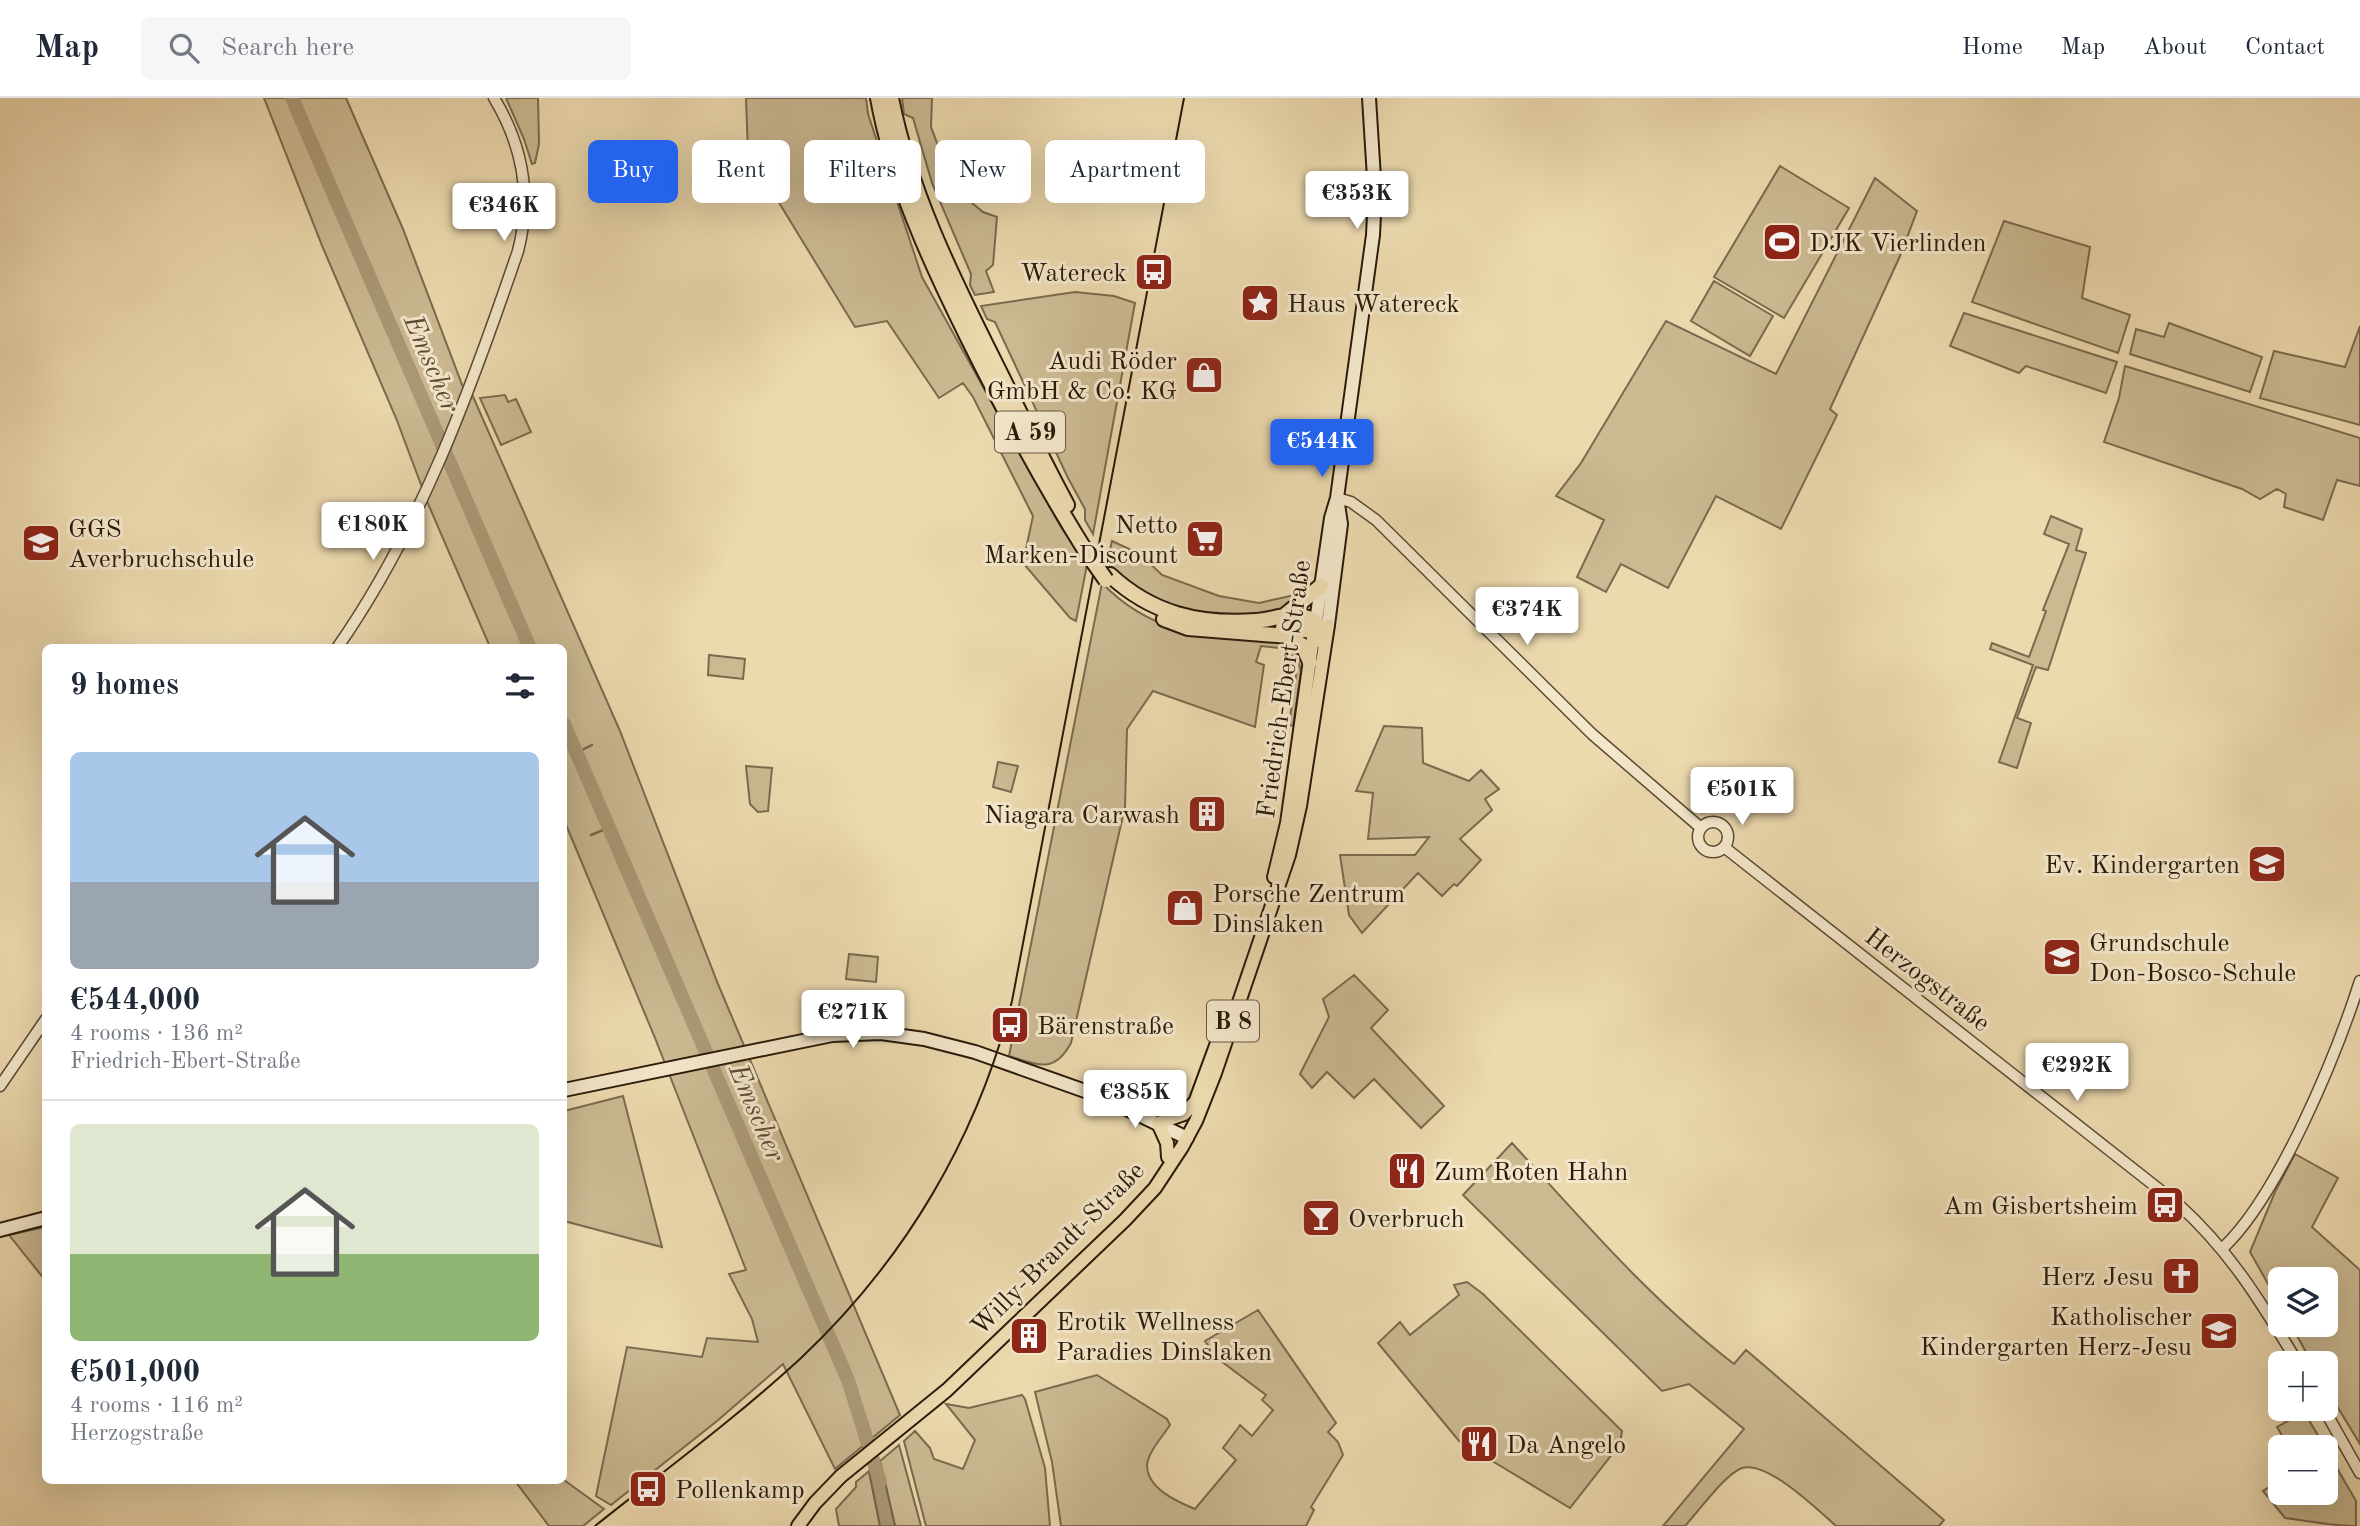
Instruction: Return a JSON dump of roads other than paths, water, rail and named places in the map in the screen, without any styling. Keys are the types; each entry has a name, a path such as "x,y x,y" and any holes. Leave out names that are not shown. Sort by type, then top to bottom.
{"highway":[{"name":"A 59","path":"878,98 908,204 1087,548 1108,577 1132,603 1160,618"},
{"name":"A 59","path":"891,98 918,192 953,293"},
{"name":"A 59","path":"1108,577 1150,605 1184,616 1236,621 1283,617"},
{"path":"1283,617 1321,586"},
{"path":"1283,617 1298,615 1320,629"},
{"path":"1160,618 1193,624 1320,629"},
{"path":"1160,618 1188,628 1289,636 1303,646 1310,662"}],"main road":[{"name":"Friedrich-Ebert-Straße","path":"1271,886 1287,823 1310,662 1320,629 1321,586 1331,518 1337,498 1373,235 1375,194 1369,98"},
{"name":"Friedrich-Ebert-Straße","path":"1275,902 1289,855 1301,797 1299,782 1320,629 1341,524 1337,498"},
{"name":"Willy-Brandt-Straße","path":"1168,1157 1184,1136 1271,886"},
{"name":"Willy-Brandt-Straße","path":"798,1526 824,1492 947,1390 1125,1220 1154,1188 1184,1136 1215,1073 1275,902"},
{"path":"567,1089 832,1035 881,1033 924,1039 975,1052 1091,1093 1184,1136"},
{"path":"1158,1123 1184,1114 1194,1102"},
{"path":"1158,1123 1167,1143 1168,1157"},
{"name":"B 8","path":"1084,1257 1168,1157"},
{"path":"0,1230 42,1219"},
{"name":"Willy-Brandt-Straße","path":"807,1526 856,1466"}],"street":[{"path":"340,644 379,581 458,420 486,346 525,224 524,184 518,150 494,98"},
{"path":"1337,498 1351,502 1376,520 1592,734 1701,828"},
{"path":"1713,821 1722,825 1728,833 1724,847 1714,852 1704,849 1698,842 1701,828 1713,821"},
{"name":"Herzogstraße","path":"1724,847 2179,1205 2223,1248 2258,1297 2291,1351"},
{"path":"2223,1248 2242,1229 2280,1166 2327,1067 2360,981"},
{"path":"0,1086 42,1025"},
{"path":"2331,1421 2360,1473"}],"waterway":[{"name":"Emscher","path":"292,98 528,644"},
{"name":"Emscher","path":"567,731 848,1380 880,1482"},
{"path":"576,753 592,745"},
{"path":"591,835 608,828"}],"tram line":[{"path":"595,1526 751,1402 801,1358 838,1320 873,1280 904,1238 932,1194 979,1101 1012,1001 1184,98"}],"place":[{"name":"DJK Vierlinden","path":"1782,242"},
{"name":"Watereck","path":"1154,272"},
{"name":"Haus Watereck","path":"1260,303"},
{"name":"Audi Röder GmbH & Co. KG","path":"1204,375"},
{"name":"Netto Marken-Discount","path":"1205,539"},
{"name":"GGS Averbruchschule","path":"41,543"},
{"name":"Niagara Carwash","path":"1207,814"},
{"name":"Ev. Kindergarten","path":"2267,864"},
{"name":"Porsche Zentrum Dinslaken","path":"1185,908"},
{"name":"Grundschule Don-Bosco-Schule","path":"2062,957"},
{"name":"Bärenstraße","path":"1010,1025"},
{"name":"Zum Roten Hahn","path":"1407,1171"},
{"name":"Am Gisbertsheim","path":"2165,1205"},
{"name":"Overbruch","path":"1321,1218"},
{"name":"Herz Jesu","path":"2181,1276"},
{"name":"Katholischer Kindergarten Herz-Jesu","path":"2219,1331"},
{"name":"Erotik Wellness Paradies Dinslaken","path":"1029,1336"},
{"name":"Da Angelo","path":"1479,1444"},
{"name":"Pollenkamp","path":"648,1489"}]}
